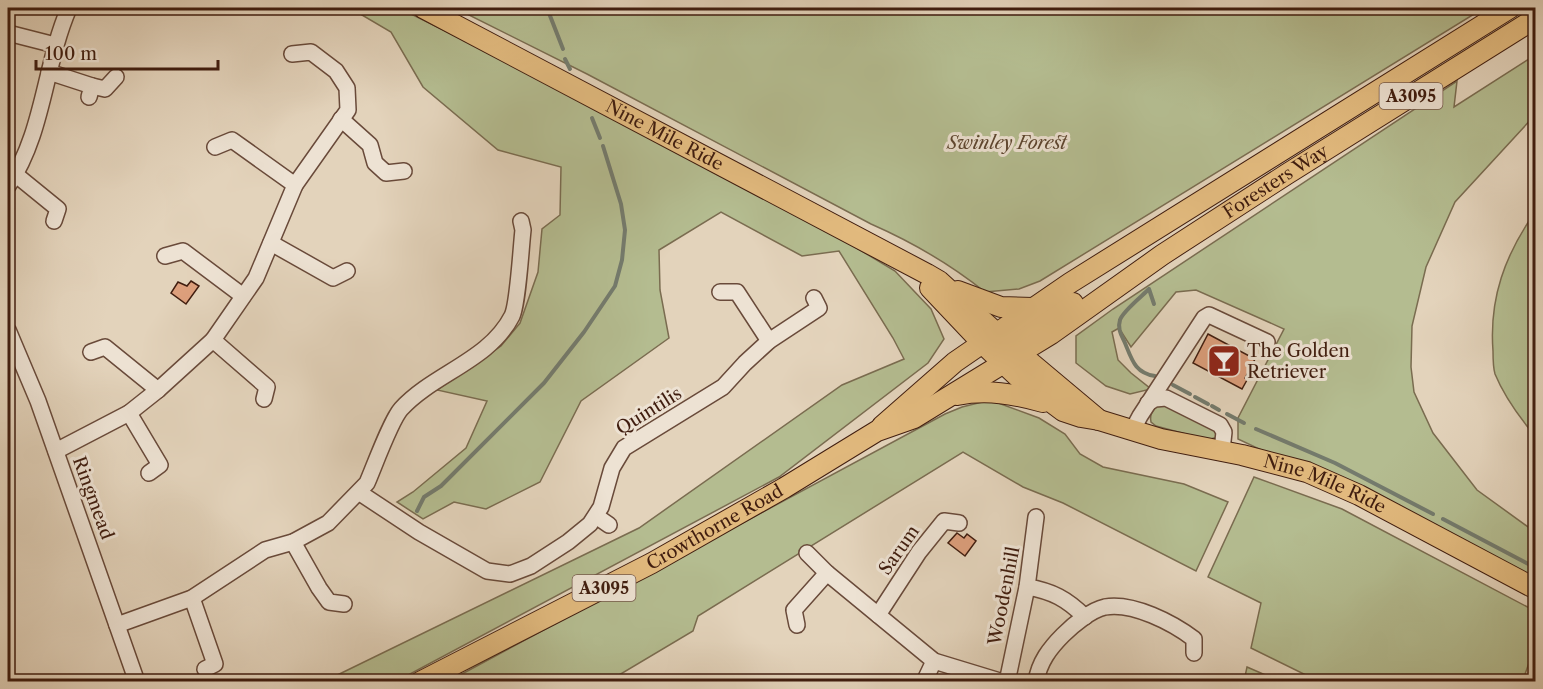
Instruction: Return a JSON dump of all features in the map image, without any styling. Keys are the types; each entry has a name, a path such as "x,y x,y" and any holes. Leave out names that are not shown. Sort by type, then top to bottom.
{"main road":[{"name":"Nine Mile Ride","path":"423,8 939,281 1052,404 1063,411 1161,439 1222,450 1307,472 1536,589"},
{"name":"Foresters Way","path":"1000,348 1033,308 1070,283 1510,8"},
{"name":"Foresters Way","path":"1000,348 1107,296 1162,255 1536,18"},
{"name":"Nine Mile Ride","path":"907,265 1000,348 1099,420"},
{"path":"939,281 974,298 1001,307 1033,308"},
{"name":"Crowthorne Road","path":"877,431 895,413 920,395 938,376 1000,348"},
{"name":"Crowthorne Road","path":"420,681 652,563 784,488 877,431 914,418 952,396 1000,348"},
{"path":"952,396 982,392 1006,393 1052,404"}],"street":[{"path":"54,221 58,208 51,193 11,180 36,124 55,45 69,8"},
{"path":"8,33 55,45"},
{"path":"56,451 129,413 158,390 213,340 256,278 295,184 348,110 347,87 336,71 311,52 292,54"},
{"path":"49,72 90,91 105,89 116,77"},
{"path":"341,119 370,145 378,174 404,171"},
{"path":"215,147 232,140 249,146 295,184"},
{"path":"117,625 192,598 266,550 293,542 328,524 360,493 367,483 399,411 415,396 482,351 514,313 515,248 525,225"},
{"path":"271,243 319,278 333,278 346,270"},
{"path":"165,256 183,251 196,255 243,296"},
{"path":"720,292 737,292 769,341"},
{"name":"Quintilis","path":"360,493 418,532 487,571 510,574 531,566 568,542 590,524 605,495 612,468 624,448 723,387 769,341 819,308 814,298"},
{"path":"1132,431 1204,318 1209,315 1267,342"},
{"name":"Ringmead","path":"8,330 38,401 137,681"},
{"path":"213,340 256,370 267,387 264,399"},
{"path":"91,352 105,347 122,353 158,390"},
{"path":"1161,384 1162,390 1171,400"},
{"path":"1149,403 1161,397 1171,400 1220,425 1224,432 1222,450"},
{"path":"129,413 160,465 149,473"},
{"path":"596,516 609,525"},
{"name":"Woodenhill","path":"1005,681 1027,586 1036,516"},
{"name":"Sarum","path":"878,615 919,552 944,521 959,523"},
{"path":"293,542 313,592 329,603 344,604"},
{"path":"807,553 826,573 934,661 1005,681"},
{"path":"797,625 794,610 826,573"},
{"path":"1027,586 1048,591 1065,600 1085,617"},
{"path":"192,598 215,664 205,669"},
{"path":"1036,681 1038,671 1050,648 1085,617 1105,607 1132,608 1179,628 1194,639 1194,653"},
{"path":"924,681 934,661"}],"green space":[{"path":"350,8 399,8 546,81 850,244 895,271 931,309 944,339 928,363 779,477 397,681 323,682 639,528 842,385 904,359 839,251 802,256 721,212 659,250 660,290 669,338 581,401 540,482 486,509 454,502 423,519 397,502 413,492 466,448 487,401 437,390 501,346 520,323 538,272 542,229 560,215 561,167 498,150 423,87 391,32"},
{"name":"Swinley Forest","path":"455,8 1484,8 1040,281 1019,289 985,292 916,246 587,74"},
{"path":"1535,55 1535,115 1455,202 1426,267 1412,326 1411,367 1414,392 1433,433 1477,490 1535,532 1535,579 1238,439 1238,418 1284,329 1196,290 1176,292 1131,347 1119,328 1112,332 1118,360 1151,389 1130,394 1106,386 1076,363 1076,336 1113,309 1457,81 1454,107"},
{"path":"1535,212 1535,436 1513,406 1495,374 1492,332 1497,295 1507,261"},
{"path":"990,400 1039,418 1065,434 1080,454 1103,467 1184,484 1228,502 1196,571 1063,503 1023,487 963,452 698,616 693,631 609,681 447,682 945,414"},
{"path":"1161,403 1217,429 1217,437 1208,440 1156,426 1151,422 1151,413"},
{"path":"1254,477 1342,509 1535,611 1535,646 1524,677 1535,681 1318,681 1251,648 1261,603 1208,577"},
{"path":"1247,667 1279,681 1244,681"}],"building":[{"path":"191,281 199,286 186,304 171,293 178,282 187,286"},
{"name":"The Golden Retriever","path":"1208,334 1255,359 1242,389 1193,363"},
{"path":"957,533 964,538 967,534 976,541 965,556 948,543"}],"waterway":[{"path":"547,8 563,49"},
{"path":"565,59 570,69"},
{"path":"592,118 600,138"},
{"path":"417,511 424,497 441,486 544,383 584,332 615,286 622,260 625,230 621,204 603,146"},
{"path":"1154,304 1149,289 1124,313 1119,326 1135,365 1143,372 1155,376"},
{"path":"1173,385 1190,394"},
{"path":"1195,397 1208,404"},
{"path":"1212,406 1219,410"},
{"path":"1227,414 1244,423"},
{"path":"1256,429 1335,463 1433,514"},
{"path":"1443,519 1536,568"}],"place":[{"name":"The Golden Retriever","path":"1224,361"}]}
